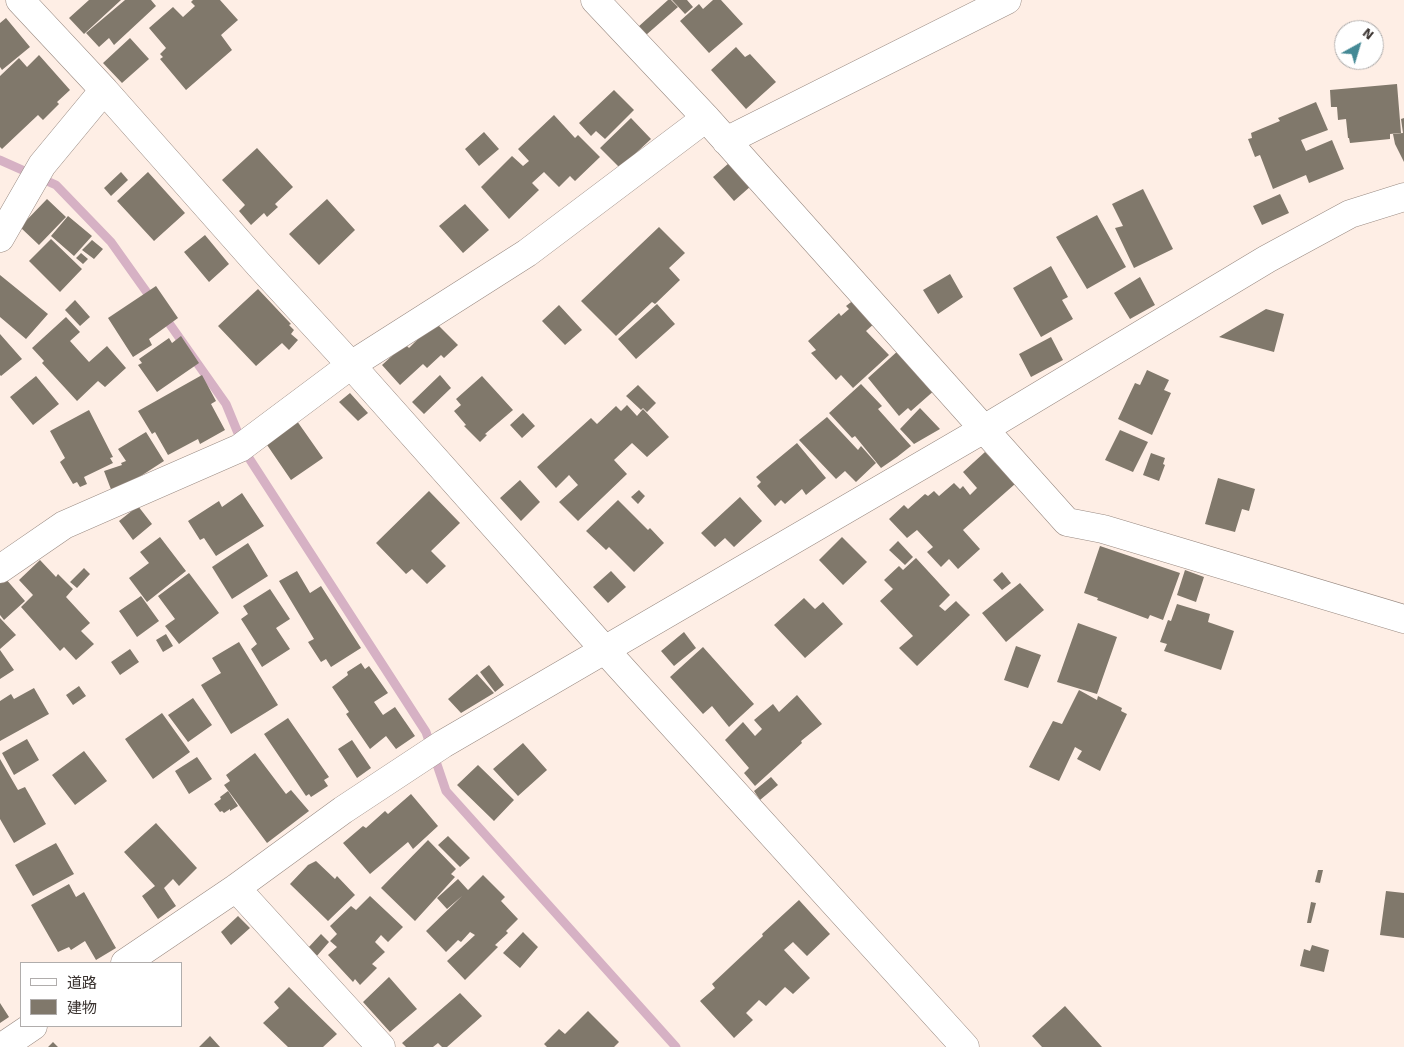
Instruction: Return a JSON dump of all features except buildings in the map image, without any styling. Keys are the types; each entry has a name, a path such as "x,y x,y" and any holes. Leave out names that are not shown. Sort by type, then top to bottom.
{"street":[{"path":"20,0 104,90 259,265 352,365 604,649 965,1047"},
{"path":"595,0 706,118 1067,522 1103,529 1404,619"},
{"path":"726,141 1007,0"},
{"path":"0,238 38,172 104,90"},
{"path":"0,569 64,525 244,445 352,365 527,253 706,118"},
{"path":"126,962 236,888 343,810 443,744 984,429 1267,259 1350,214 1404,197"},
{"path":"236,888 381,1047"},
{"path":"2,1047 32,1027"}],"waterway":[{"path":"0,160 56,185 111,242 153,301"},
{"path":"164,316 226,404 247,455 426,732 446,791 676,1047"}]}
